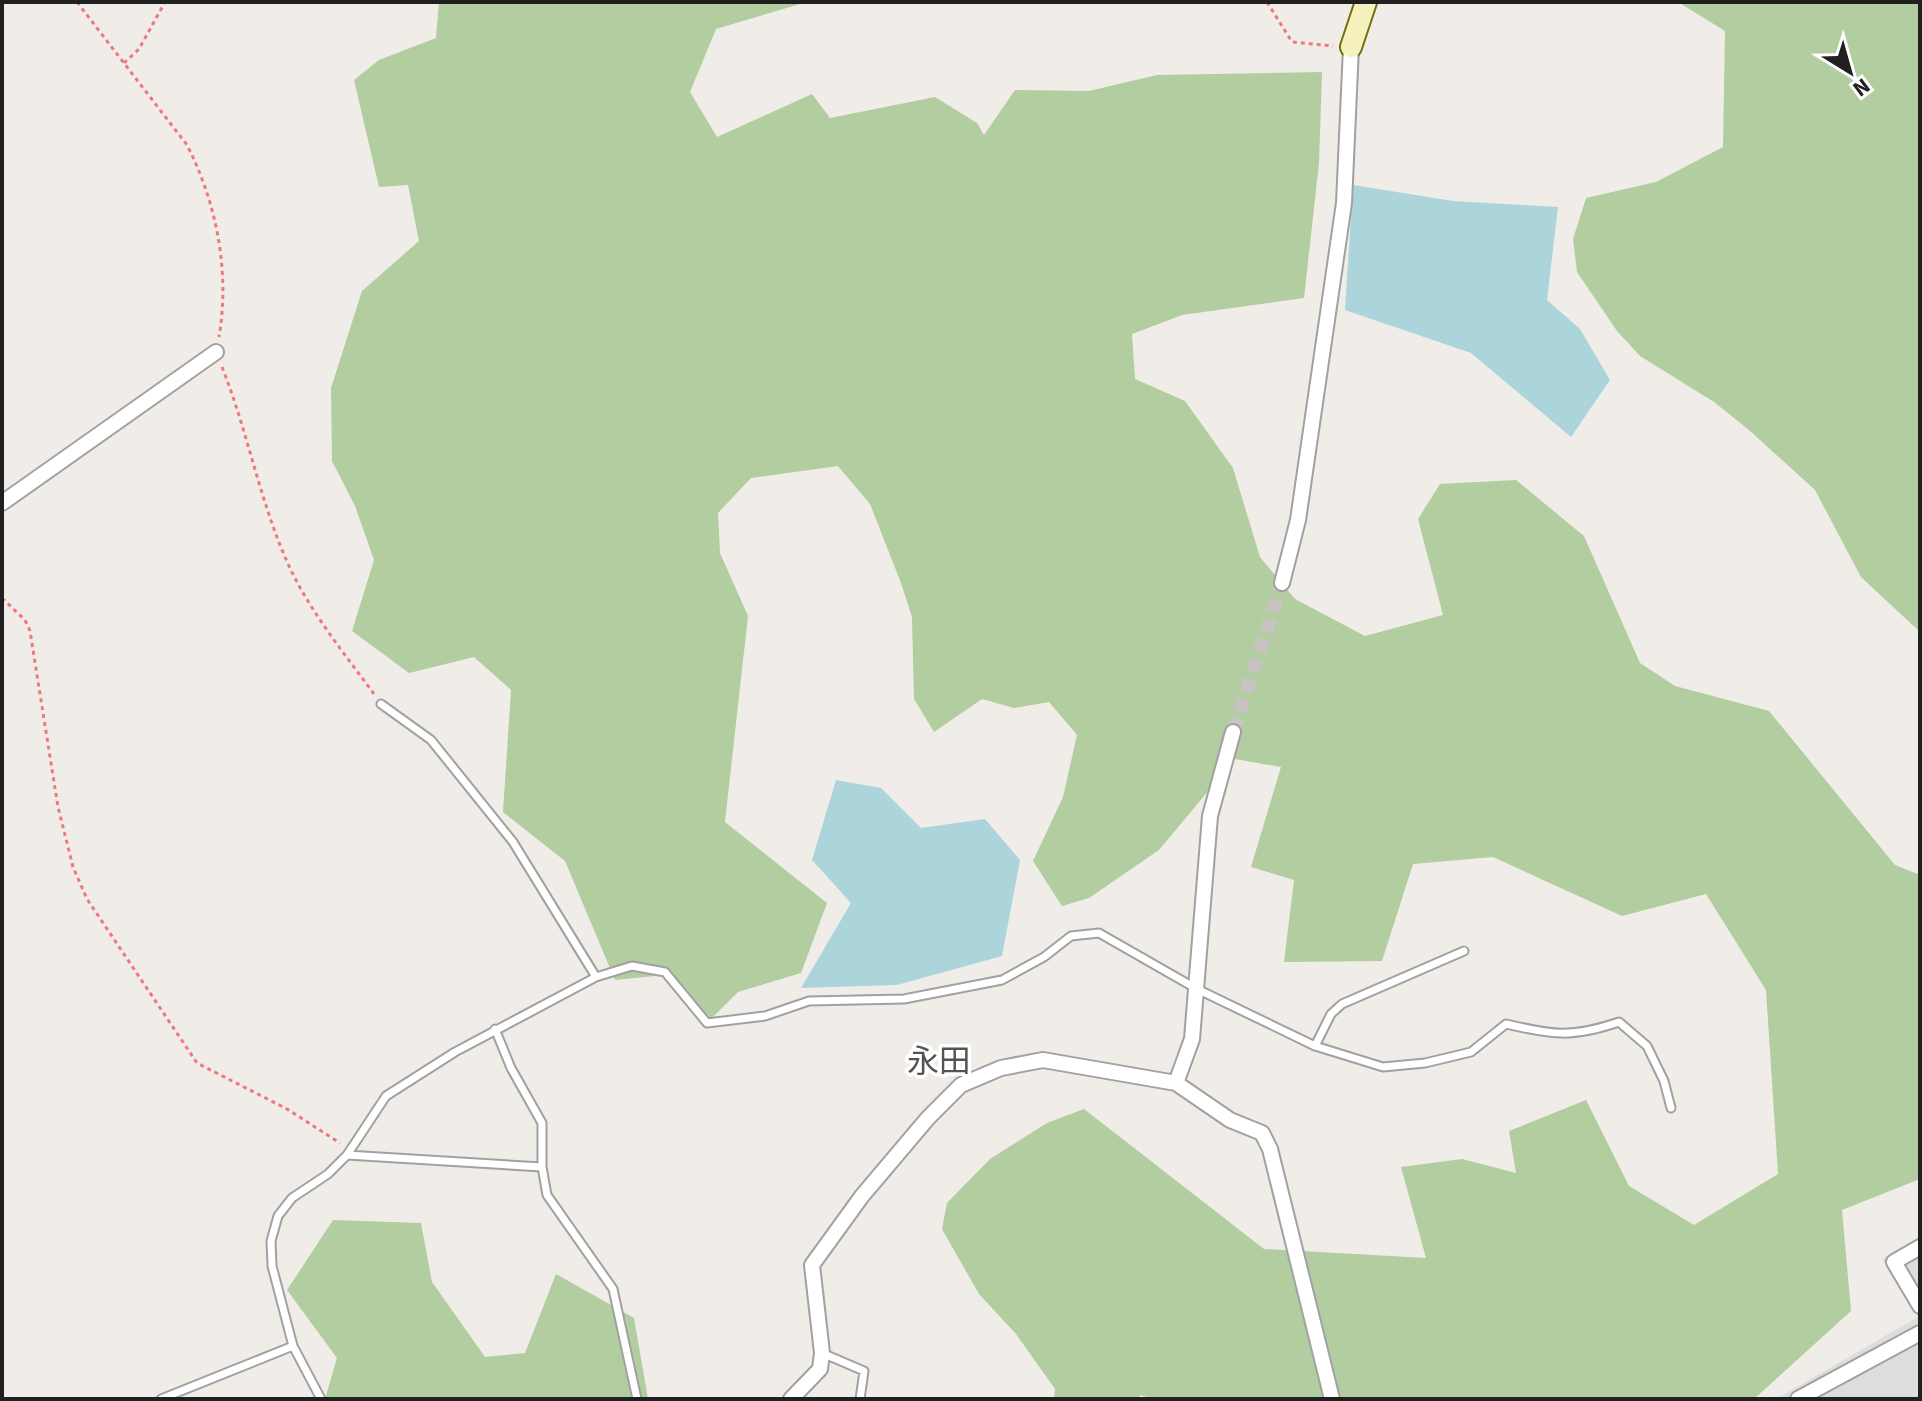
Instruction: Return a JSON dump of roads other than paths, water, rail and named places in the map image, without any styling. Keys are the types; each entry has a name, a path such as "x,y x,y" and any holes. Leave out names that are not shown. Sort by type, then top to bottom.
{"street":[{"path":"1282,583 1298,520 1324,356 1344,203 1351,47 1366,2"},
{"path":"2,503 216,352"},
{"path":"1176,1083 1192,1039 1210,816 1233,732"},
{"path":"791,1399 820,1369 822,1353 812,1265 862,1196 928,1118 961,1085 1001,1068 1043,1060 1176,1083 1230,1120 1262,1133 1270,1149 1332,1399"},
{"path":"1920,1247 1894,1262 1920,1306"},
{"path":"1798,1399 1920,1333"}],"lane":[{"path":"381,704 431,740 504,831 596,977"},
{"path":"321,1399 293,1346 272,1266 271,1241 278,1216 292,1198 328,1174 347,1155 386,1096 495,1029 596,977 632,966 665,972 707,1023 765,1016 809,1001 904,999 1002,980 1044,957 1071,936 1099,933 1197,989 1315,1046 1383,1067 1425,1063 1471,1052 1506,1024 1551,1035 1588,1033 1619,1022 1647,1046 1664,1081 1671,1108"},
{"path":"1315,1046 1331,1014 1342,1004 1464,951"},
{"path":"495,1029 511,1068 542,1123 542,1167 547,1195 613,1289 637,1399"},
{"path":"347,1155 542,1167"},
{"path":"161,1399 293,1346"},
{"path":"822,1353 864,1371 860,1399"}],"water":[{"path":"1353,185 1453,201 1558,207 1547,300 1580,329 1610,380 1571,437 1471,353 1345,310"},
{"path":"836,780 881,788 921,828 985,819 1020,860 1002,956 897,985 801,988 851,903 812,860"}],"tunnel":[{"path":"1233,732 1282,583"}],"district":[{"name":"永田","path":"939,1062"}]}
